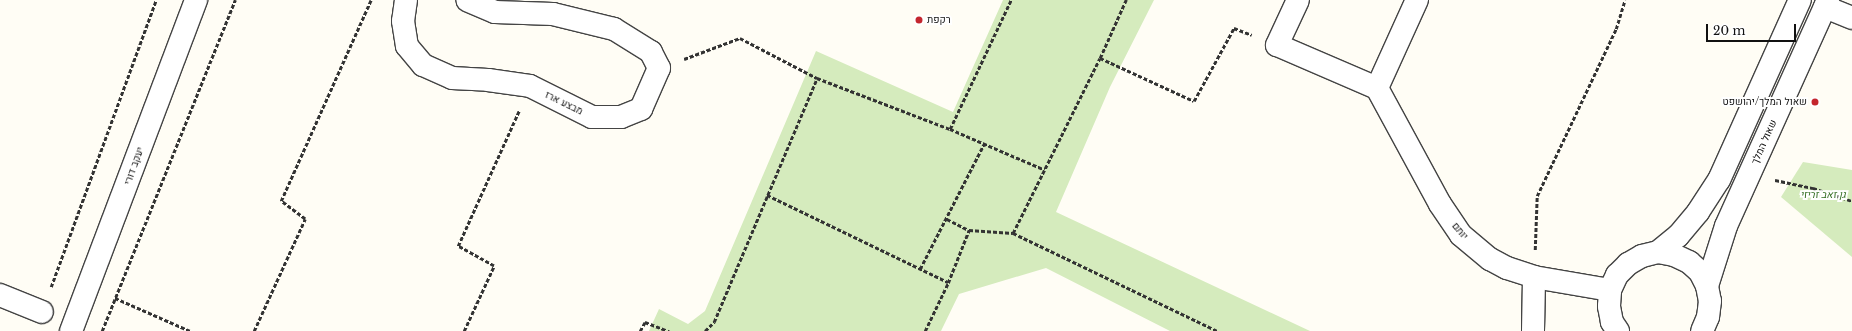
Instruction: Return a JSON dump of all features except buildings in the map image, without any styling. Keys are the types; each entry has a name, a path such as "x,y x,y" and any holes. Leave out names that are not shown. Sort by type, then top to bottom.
{"street":[{"name":"יעקב דורי","path":"71,331 196,0"},
{"name":"מבצע ארז","path":"406,0 402,21 407,46 423,66 452,78 488,80 530,86 592,116 620,117 641,109 659,68"},
{"path":"467,0 495,12 553,14 614,29 651,52 659,68"},
{"path":"1298,0 1278,45 1377,88 1417,0"},
{"path":"1618,331 1612,322 1609,306 1610,290 1617,275 1628,264 1642,256 1658,252 1678,236 1698,212 1719,180 1800,0"},
{"path":"1826,3 1852,18"},
{"name":"שאול המלך","path":"1707,286 1726,226 1826,3"},
{"name":"יותם","path":"1377,88 1440,204 1461,235 1490,259 1508,268 1534,277 1610,290"},
{"path":"1658,252 1674,255 1689,262 1700,272 1707,286 1710,301 1708,317 1702,331"},
{"path":"1533,331 1534,277"},
{"path":"0,295 42,312"}],"path":[{"path":"42,312 156,0"},
{"path":"102,331 235,0"},
{"path":"254,331 305,219 281,201 371,0"},
{"path":"950,129 1011,0"},
{"path":"1013,233 1100,58 1126,0"},
{"path":"1534,277 1537,196 1616,29 1625,0"},
{"path":"1100,58 1194,101 1234,28 1278,45"},
{"path":"659,68 740,38 817,78 950,129 1045,170"},
{"path":"707,331 714,322 766,195 817,78"},
{"path":"464,331 494,266 458,246 530,86"},
{"path":"920,269 947,219 984,144"},
{"path":"1750,174 1813,188 1852,201"},
{"path":"766,195 948,282"},
{"path":"947,219 969,230 1013,233 1218,331"},
{"path":"925,331 948,282 969,230"},
{"path":"89,286 190,331"},
{"path":"640,331 645,322 669,331"}],"green space":[{"path":"1003,0 1154,0 1110,87 1056,212 1310,331 1170,331 1046,268 959,294 941,331 649,331 659,309 688,324 705,311 816,51 953,112"},
{"name":"גן זאב זריזי","path":"1803,162 1852,170 1852,257 1781,197"}],"place":[{"name":"רקפת","path":"919,20"},
{"name":"שאול המלך/יהושפט","path":"1815,102"}]}
